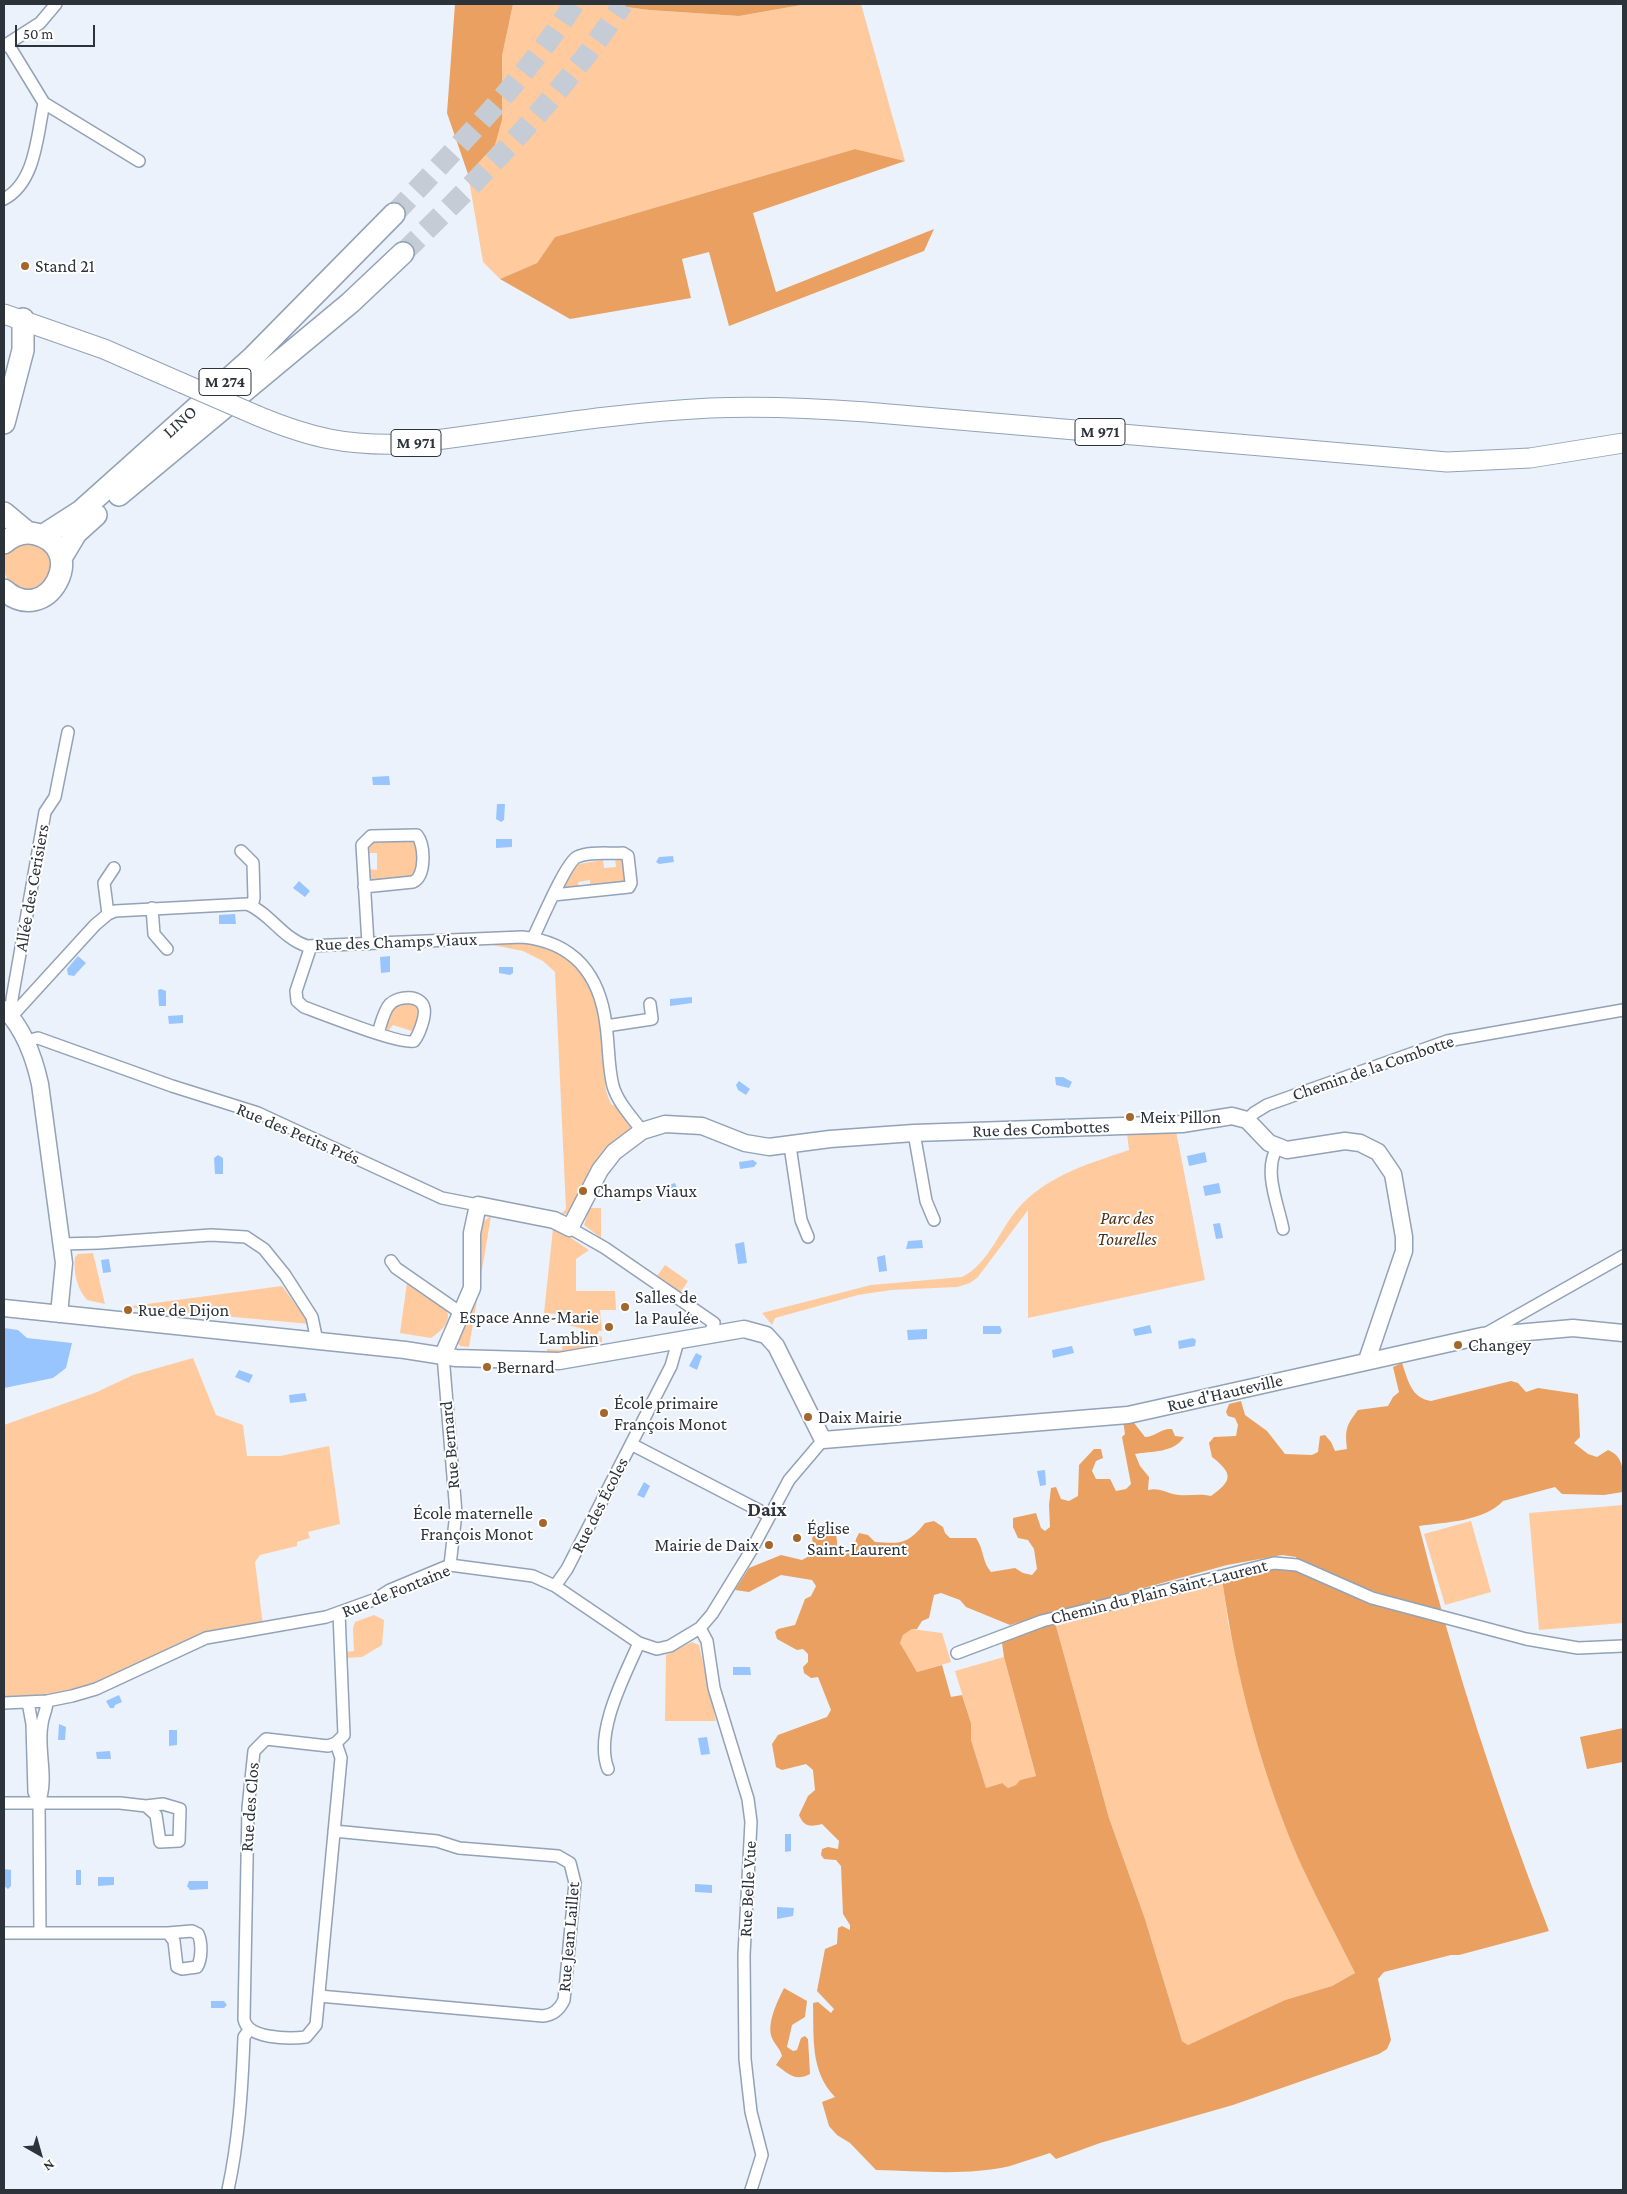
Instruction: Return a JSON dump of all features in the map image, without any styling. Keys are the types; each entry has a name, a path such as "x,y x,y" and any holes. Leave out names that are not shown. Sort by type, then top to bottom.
{"highway":[{"name":"LINO","path":"4,543 13,536 35,534 81,511 252,358 394,214"},
{"name":"LINO","path":"7,596 26,600 37,599 52,590 60,576 61,558 76,533 350,303 403,253"},
{"path":"4,378 13,342 10,317"},
{"path":"4,422 23,350 10,317"},
{"path":"4,513 52,543 61,558"}],"main road":[{"name":"M 971","path":"10,317 104,350 258,416 316,438 350,444 404,444 655,413 753,407 866,412 1447,462 1530,458 1623,443"}],"street":[{"path":"56,4 40,23 6,45 44,103 139,161"},
{"path":"4,199 23,183 30,167 44,103"},
{"name":"Allée des Cerisiers","path":"7,1013 12,999 45,812 54,797 68,732"},
{"path":"364,888 413,882 419,878 422,872 420,842 417,835 371,836 362,845 364,888 368,944"},
{"path":"59,1314 65,1272 40,1084 34,1059 26,1041 7,1013 95,924 108,914 135,908 242,904 252,906 253,863 241,851"},
{"path":"533,938 554,896 576,857 623,853 628,856 631,883 629,887 554,896"},
{"path":"108,914 104,883 114,868"},
{"name":"Rue des Champs Viaux","path":"252,906 294,940 311,946 533,938 544,940 564,949 584,967 599,993 606,1026 613,1084 617,1096 642,1131"},
{"path":"152,908 154,934 167,949"},
{"path":"311,946 296,991 297,1001 304,1007 378,1033 408,1043 414,1041 424,1010 422,1004 418,1000 408,998 395,1000 387,1008 378,1033"},
{"path":"606,1026 652,1019 650,1004"},
{"name":"Chemin de la Combotte","path":"1247,1120 1267,1105 1447,1041 1623,1010"},
{"name":"Rue des Petits Prés","path":"26,1041 38,1038 172,1086 258,1112 442,1198 554,1220 570,1228"},
{"name":"Rue des Combottes","path":"570,1228 604,1165 614,1152 642,1131 665,1124 690,1124 713,1129 754,1146 769,1147 790,1146 830,1139 914,1133 1182,1124 1227,1116 1247,1120"},
{"path":"1247,1120 1267,1141 1277,1148 1287,1150 1354,1141 1375,1150 1390,1168 1399,1205 1404,1251 1368,1360"},
{"path":"914,1133 926,1200 934,1220"},
{"path":"790,1146 801,1220 808,1237"},
{"path":"1277,1148 1272,1157 1271,1176 1283,1229"},
{"path":"442,1355 462,1312 473,1282 472,1233 478,1205"},
{"path":"570,1228 605,1248 714,1323 710,1333"},
{"path":"61,1244 211,1235 246,1237 264,1249 285,1275 312,1317 317,1341"},
{"path":"1482,1336 1623,1256"},
{"path":"391,1261 396,1268 462,1312"},
{"path":"4,1308 317,1341 456,1358 559,1361 710,1333 744,1329 760,1332 770,1338 823,1440"},
{"name":"Rue d'Hauteville","path":"823,1440 1128,1415 1482,1336 1573,1328 1623,1333"},
{"name":"Rue des Écoles","path":"555,1586 567,1569 671,1366 677,1345 676,1340"},
{"name":"Rue Bernard","path":"442,1355 456,1513 450,1566"},
{"name":"Rue de Fontaine","path":"4,1703 47,1701 96,1689 206,1638 275,1628 339,1613 376,1599 390,1590 450,1566 533,1576 555,1586 639,1643 663,1648 684,1640 700,1628 712,1614 747,1557 789,1480 823,1440"},
{"path":"631,1444 768,1516"},
{"name":"Chemin du Plain Saint-Laurent","path":"957,1653 1042,1621 1274,1563 1297,1565 1372,1598 1526,1639 1578,1648 1623,1646"},
{"path":"228,2190 235,2159 242,2102 244,2038 249,2030 256,2034 306,2037 316,2025 340,1758 336,1743 345,1730 339,1613"},
{"name":"Rue Belle Vue","path":"700,1628 707,1641 714,1688 750,1810 750,1860 744,1955 745,2059 751,2112 762,2155 751,2190"},
{"path":"608,1769 603,1756 608,1721 639,1643"},
{"path":"40,1932 39,1803 43,1791 42,1723 47,1710 47,1701"},
{"path":"28,1702 32,1724 34,1792 39,1803"},
{"name":"Rue des Clos","path":"249,2030 244,2019 245,1930 248,1808 254,1751 262,1742 272,1739 328,1746 336,1743"},
{"path":"4,1803 120,1803 146,1806"},
{"name":"Rue Jean Laillet","path":"319,1996 543,2016 552,2014 562,2005 564,2000 575,1883 570,1863 558,1856 459,1848 437,1841 334,1831"},
{"path":"4,1933 168,1933"}],"green space":[{"path":"513,4 604,4 649,10 739,16 807,4 861,4 905,161 855,149 555,237 537,263 500,279 483,262 468,174 495,145 502,120 502,56"},
{"path":"29,540 52,553 52,579 32,593 12,584 4,570 5,553"},
{"path":"413,840 418,858 414,877 371,880 368,869 377,870 377,853 367,853 371,841"},
{"path":"615,858 621,858 625,862 623,862 624,883 618,886 617,882 600,883 600,887 590,888 590,880 578,882 579,889 566,890 566,881 573,865 603,860 604,868 616,867"},
{"path":"516,941 543,947 563,956 578,968 588,982 595,999 599,1019 607,1094 612,1105 617,1106 631,1126 631,1130 609,1148 605,1148 591,1167 588,1173 590,1176 573,1210 566,1214 561,1214 566,1209 555,972 543,961 523,951 482,943"},
{"path":"401,1001 414,1003 416,1007 418,1018 415,1032 393,1025 388,1031 387,1018"},
{"name":"Parc des Tourelles","path":"1176,1131 1205,1280 1028,1318 1028,1210 978,1277 970,1283 957,1287 891,1290 858,1295 775,1318 772,1325 762,1313 871,1285 962,1277 981,1262 1008,1221 1023,1203 1046,1184 1073,1170 1129,1150 1127,1133"},
{"path":"589,1208 601,1208 601,1238 584,1225"},
{"path":"491,1216 469,1347 460,1346 456,1341 480,1224"},
{"path":"553,1229 559,1230 589,1250 576,1259 576,1291 615,1291 616,1310 600,1310 602,1331 599,1331 597,1335 602,1337 602,1342 594,1343 595,1348 566,1352 547,1352 547,1349 562,1350 563,1342 583,1342 584,1329 568,1325 568,1315 544,1313"},
{"path":"93,1253 105,1304 87,1300 76,1280 75,1257 78,1254"},
{"path":"665,1265 688,1281 680,1293 657,1276"},
{"path":"407,1283 445,1308 448,1317 447,1321 439,1332 431,1338 400,1333"},
{"path":"282,1286 310,1324 125,1307"},
{"path":"193,1358 216,1415 243,1425 247,1456 280,1456 329,1446 340,1524 308,1532 310,1538 297,1542 297,1546 260,1555 255,1562 263,1625 241,1628 200,1641 98,1683 51,1693 4,1696 4,1425 97,1392 133,1375"},
{"path":"1623,1505 1623,1623 1539,1630 1529,1513"},
{"path":"1471,1521 1491,1592 1445,1605 1424,1534"},
{"path":"1222,1579 1228,1622 1249,1710 1304,1871 1355,1973 1332,1986 1285,2000 1188,2045 1182,2041 1145,1919 1109,1818 1056,1626"},
{"path":"374,1615 384,1620 382,1645 362,1657 346,1658 346,1652 354,1651 353,1628 355,1622"},
{"path":"912,1629 942,1633 951,1662 917,1672 900,1643 903,1635"},
{"path":"692,1642 699,1645 716,1721 665,1721 666,1655"},
{"path":"1004,1657 1036,1776 1020,1780 1017,1785 1008,1788 1001,1783 986,1788 971,1740 971,1723 955,1671"}],"shaded area":[{"path":"455,4 513,4 502,56 502,120 495,145 468,174 447,113"},
{"path":"604,4 807,4 739,16 649,10"},
{"path":"855,149 905,161 753,213 776,292 934,229 924,251 729,326 709,252 682,259 691,298 570,319 500,279 537,263 555,237"},
{"path":"1402,1363 1411,1387 1419,1396 1431,1401 1511,1381 1518,1383 1526,1392 1538,1388 1578,1394 1580,1437 1574,1443 1588,1454 1597,1457 1608,1450 1614,1453 1621,1462 1623,1492 1604,1495 1562,1494 1555,1487 1503,1501 1495,1508 1474,1517 1419,1526 1462,1680 1494,1781 1549,1931 1459,1955 1451,1955 1384,1972 1378,1979 1391,2040 1387,2049 1379,2054 1233,2105 1100,2143 1056,2159 1050,2153 1010,2166 977,2171 876,2170 850,2143 837,2135 829,2126 822,2102 835,2097 821,2076 815,2053 813,2003 818,2002 831,2013 834,2009 817,1991 825,1949 837,1944 838,1928 842,1926 850,1930 850,1925 843,1914 841,1866 836,1860 824,1859 821,1855 822,1849 828,1847 838,1849 839,1841 822,1824 814,1826 805,1824 799,1815 808,1796 815,1790 813,1770 806,1764 782,1770 776,1767 772,1744 778,1735 827,1717 831,1710 818,1677 811,1678 804,1673 803,1667 808,1662 808,1654 803,1649 797,1650 777,1639 775,1632 778,1629 795,1625 805,1599 811,1596 816,1586 812,1580 781,1575 749,1592 735,1590 749,1568 781,1555 802,1560 811,1555 814,1548 812,1538 825,1523 835,1532 837,1554 854,1552 859,1533 868,1535 875,1542 898,1542 909,1539 925,1523 934,1521 943,1527 945,1533 950,1538 976,1538 991,1572 1015,1568 1023,1573 1032,1575 1037,1569 1034,1549 1028,1540 1018,1538 1013,1527 1013,1518 1036,1513 1041,1528 1045,1531 1050,1527 1049,1505 1051,1488 1056,1487 1061,1499 1069,1501 1078,1496 1079,1465 1094,1449 1101,1449 1103,1458 1096,1461 1092,1471 1096,1479 1110,1479 1116,1491 1126,1489 1131,1484 1122,1437 1125,1434 1123,1420 1131,1419 1145,1437 1172,1429 1175,1436 1184,1437 1169,1449 1135,1454 1140,1466 1149,1477 1148,1490 1156,1489 1179,1495 1211,1496 1223,1486 1228,1477 1224,1468 1212,1457 1209,1443 1214,1437 1236,1436 1238,1425 1235,1418 1228,1416 1226,1412 1229,1404 1241,1401 1245,1415 1267,1431 1285,1454 1312,1455 1318,1452 1320,1436 1325,1435 1335,1451 1347,1449 1347,1428 1358,1410 1388,1406 1393,1397 1399,1392 1393,1367","holes":["1282,1555 1296,1557 1296,1571 1269,1568 1222,1579 1243,1691 1276,1801 1304,1871 1355,1973 1332,1986 1285,2000 1188,2045 1182,2041 1145,1919 1109,1818 1056,1626 1051,1622 1001,1636 1004,1657 1036,1776 1020,1780 1016,1785 1008,1788 1002,1783 986,1788 971,1740 971,1723 962,1695 951,1697 942,1665 917,1672 900,1643 903,1635 912,1629 917,1629 922,1621 929,1618 934,1595 941,1593 960,1600 966,1607 1010,1625 1227,1565"]},
{"path":"1623,1728 1623,1762 1587,1769 1580,1737"},
{"path":"784,1988 807,2001 805,2017 792,2025 787,2047 793,2051 797,2050 801,2038 805,2036 808,2039 810,2074 805,2076 792,2076 776,2065 782,2056 772,2038 770,2026"}],"water":[{"path":"389,776 390,785 373,785 372,777"},
{"path":"497,804 505,804 504,820 501,822 496,819"},
{"path":"496,839 512,839 512,847 496,848"},
{"path":"673,856 674,862 659,864 656,862 659,857"},
{"path":"299,881 310,891 305,897 293,888"},
{"path":"235,914 236,924 219,924 219,915"},
{"path":"78,956 86,963 74,976 68,975 67,969"},
{"path":"390,956 390,972 381,973 380,957"},
{"path":"499,967 513,967 513,973 510,975 499,973"},
{"path":"158,990 166,991 166,1006 159,1006"},
{"path":"692,997 692,1003 670,1006 670,999"},
{"path":"183,1015 183,1023 169,1024 168,1016"},
{"path":"1055,1077 1063,1077 1072,1082 1069,1088 1056,1085"},
{"path":"739,1081 750,1089 746,1095 738,1090 736,1085"},
{"path":"1205,1152 1207,1162 1189,1166 1187,1156"},
{"path":"218,1155 223,1158 223,1174 215,1174 214,1158"},
{"path":"753,1160 757,1163 754,1167 740,1169 739,1162"},
{"path":"675,1183 678,1191 664,1195 662,1187"},
{"path":"1219,1183 1221,1193 1205,1196 1203,1186"},
{"path":"1220,1223 1223,1238 1216,1239 1213,1224"},
{"path":"922,1240 923,1248 906,1249 908,1241"},
{"path":"744,1242 747,1263 738,1264 735,1244"},
{"path":"885,1255 887,1271 879,1272 877,1257"},
{"path":"109,1259 111,1272 103,1273 101,1260"},
{"path":"1150,1325 1152,1333 1135,1336 1133,1329"},
{"path":"983,1326 1000,1326 1002,1331 1000,1334 983,1334"},
{"path":"4,1328 18,1330 27,1338 72,1343 66,1368 53,1378 4,1388"},
{"path":"927,1329 927,1339 908,1340 907,1330"},
{"path":"1193,1338 1196,1340 1195,1346 1179,1349 1178,1341"},
{"path":"1072,1346 1074,1353 1053,1358 1052,1350"},
{"path":"696,1353 702,1356 697,1370 689,1366"},
{"path":"239,1370 253,1375 249,1383 235,1377"},
{"path":"305,1393 307,1401 290,1403 289,1395"},
{"path":"1045,1470 1046,1485 1040,1486 1037,1471"},
{"path":"644,1482 650,1486 644,1498 637,1495"},
{"path":"733,1667 750,1667 751,1675 733,1675"},
{"path":"119,1695 122,1702 115,1705 114,1708 110,1708 106,1701"},
{"path":"59,1724 66,1727 65,1740 58,1740"},
{"path":"169,1730 177,1730 177,1745 169,1746"},
{"path":"707,1737 710,1754 701,1755 698,1738"},
{"path":"110,1751 111,1759 97,1759 96,1752"},
{"path":"785,1834 791,1834 791,1851 785,1852"},
{"path":"4,1869 11,1870 11,1886 8,1889 4,1886"},
{"path":"76,1870 81,1870 81,1885 76,1885"},
{"path":"98,1877 114,1877 114,1885 98,1886"},
{"path":"189,1881 208,1881 208,1889 190,1890 187,1886"},
{"path":"695,1884 712,1885 712,1893 695,1892"},
{"path":"777,1907 794,1908 793,1916 777,1919"},
{"path":"211,2001 224,2001 227,2005 224,2008 211,2008"}],"tunnel":[{"path":"394,214 512,87 574,4"},
{"path":"403,253 520,134 574,71 623,4"}],"place":[{"name":"Stand 21","path":"25,266"},
{"name":"Meix Pillon","path":"1130,1117"},
{"name":"Champs Viaux","path":"583,1191"},
{"name":"Salles de la Paulée","path":"625,1307"},
{"name":"Rue de Dijon","path":"128,1310"},
{"name":"Espace Anne-Marie Lamblin","path":"609,1327"},
{"name":"Changey","path":"1458,1345"},
{"name":"Bernard","path":"487,1367"},
{"name":"École primaire François Monot","path":"604,1413"},
{"name":"Daix Mairie","path":"808,1417"},
{"name":"École maternelle François Monot","path":"543,1523"},
{"name":"Église Saint-Laurent","path":"797,1538"},
{"name":"Mairie de Daix","path":"769,1545"}],"district":[{"name":"Daix","path":"767,1510"}]}
